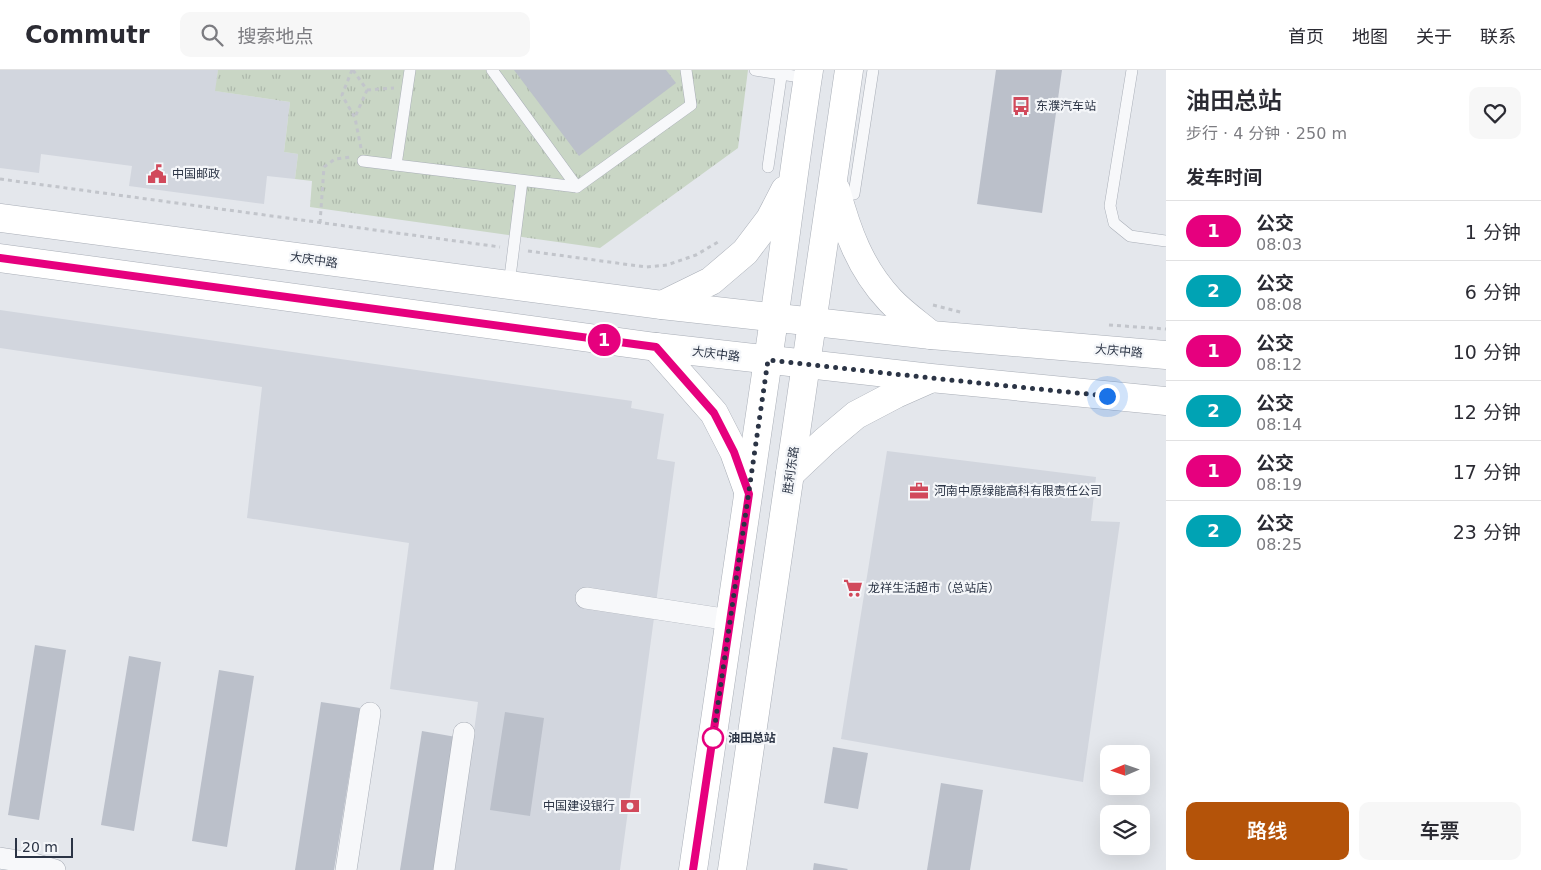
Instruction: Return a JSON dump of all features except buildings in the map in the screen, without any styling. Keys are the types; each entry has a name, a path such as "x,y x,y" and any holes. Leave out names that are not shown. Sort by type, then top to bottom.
{"main road":[{"name":"胜利东路","path":"732,870 812,322 843,187 849,70"},
{"path":"662,305 711,281 745,252 770,219 780,171 795,73"},
{"path":"693,870 774,318 780,171"},
{"path":"843,187 846,227 865,267 890,300 931,335"},
{"name":"大庆中路","path":"0,218 662,305 931,335 1166,356"},
{"name":"大庆中路","path":"0,258 656,347 931,378 1166,401"},
{"path":"656,347 714,413 734,452 749,494"},
{"path":"790,474 856,415 931,378"}],"street":[{"path":"586,598 730,620"},
{"path":"346,870 370,713"},
{"path":"444,870 464,733"},
{"path":"0,858 31,863 55,870"}],"lane":[{"path":"396,165 410,70"},
{"path":"492,70 577,188"},
{"path":"363,161 577,188 691,105 686,70"},
{"path":"755,70 795,73"},
{"path":"843,187 873,70"},
{"path":"1132,70 1110,206 1114,223 1130,236 1166,241"},
{"path":"509,285 522,180"}],"path":[{"path":"352,70 367,90"},
{"path":"352,70 342,95 355,118 363,161"},
{"path":"367,90 408,88"},
{"path":"355,118 367,90"},
{"path":"320,223 324,167 335,159 350,156 363,161"},
{"path":"0,179 646,267 667,265 696,255 723,240"},
{"path":"928,302 936,307 966,313"},
{"path":"1109,325 1166,329"}],"shaded area":[{"path":"0,70 218,70 216,91 290,102 284,152 298,154 295,179 267,176 264,204 129,186 132,166 41,154 39,173 0,168"},
{"path":"0,310 632,401 631,408 664,414 657,459 675,462 620,870 455,870 478,702 390,689 409,543 247,518 262,387 0,348"},
{"path":"887,451 1096,477 1091,521 1120,522 1083,782 841,739"}],"green space":[{"path":"218,70 748,70 738,148 600,248 310,207 312,181 295,179 298,154 284,152 290,102 215,91"}],"bus line":[{"name":"1","path":"0,258 656,347 714,413 734,452 749,494 693,870"}],"place":[{"name":"东濮汽车站","path":"1021,106"},
{"name":"中国邮政","path":"157,174"},
{"name":"河南中原绿能高科有限责任公司","path":"919,491"},
{"name":"龙祥生活超市（总站店）","path":"853,588"},
{"name":"油田总站","path":"713,738"},
{"name":"中国建设银行","path":"630,806"}],"route":[{"path":"713,738 768,360 1107,396"}]}
